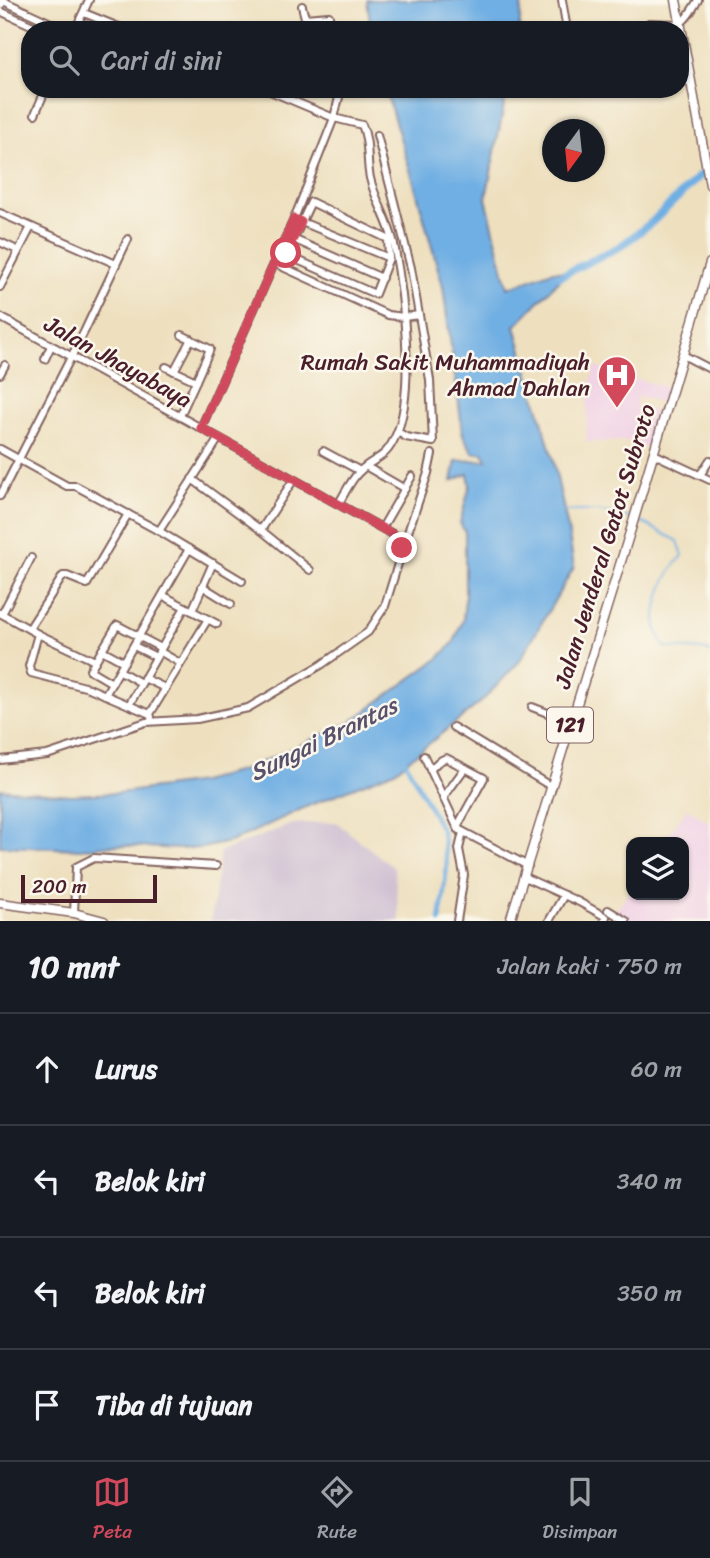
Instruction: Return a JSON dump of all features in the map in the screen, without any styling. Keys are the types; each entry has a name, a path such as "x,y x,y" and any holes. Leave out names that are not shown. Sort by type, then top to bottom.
{"main road":[{"path":"676,0 680,21"},
{"path":"689,71 709,181"},
{"name":"Jalan Jenderal Gatot Subroto","path":"510,921 710,263"},
{"path":"0,903 74,913 100,921"}],"street":[{"path":"80,21 89,0"},
{"path":"562,0 566,21"},
{"path":"685,21 698,0"},
{"path":"1,1 46,21"},
{"path":"302,6 305,18 329,16 329,21"},
{"path":"0,11 22,21"},
{"path":"84,13 104,21"},
{"path":"321,21 323,17"},
{"path":"35,114 42,98"},
{"path":"286,98 334,118 362,125 365,130 370,176 393,242 404,317 405,379 398,432 386,454 360,471 338,503"},
{"path":"201,428 274,263 297,220 311,202 386,237 389,243 389,258 382,278 373,295 287,256 286,253 293,239 297,220 339,98"},
{"path":"377,135 404,234 419,315 430,380 433,442 406,437 398,432"},
{"path":"0,213 116,264"},
{"path":"297,220 389,258"},
{"path":"0,287 31,227"},
{"path":"0,496 128,239"},
{"path":"293,239 382,278"},
{"path":"0,242 17,250"},
{"path":"274,263 388,315 419,315"},
{"name":"Jalan Jhayabaya","path":"0,317 405,541"},
{"path":"182,335 210,349"},
{"path":"174,371 191,339"},
{"path":"180,416 214,341"},
{"path":"45,359 51,346"},
{"path":"683,355 710,369"},
{"path":"0,374 5,365"},
{"path":"166,367 196,381"},
{"path":"159,531 219,438"},
{"path":"0,449 67,486 76,485 190,549 242,582"},
{"path":"323,452 360,471"},
{"path":"0,760 47,755 151,717 197,719 248,708 321,665 368,632 380,615 432,454"},
{"path":"654,454 710,480"},
{"path":"700,475 710,460"},
{"path":"368,467 405,489"},
{"path":"382,528 412,476"},
{"path":"192,479 310,570"},
{"path":"261,530 294,479"},
{"path":"29,629 63,576 87,584 128,514"},
{"path":"105,695 190,549"},
{"path":"31,558 1,614 95,661"},
{"path":"129,705 159,652 188,609 212,564"},
{"path":"202,585 231,604"},
{"path":"164,596 217,624"},
{"path":"151,717 165,688 208,620"},
{"path":"112,683 90,669 117,625 180,663"},
{"path":"38,634 29,666 31,673 89,688 151,717"},
{"path":"134,646 159,652"},
{"path":"102,650 124,662"},
{"path":"120,671 165,688"},
{"path":"532,706 571,722"},
{"path":"453,727 552,787"},
{"path":"424,756 460,829 528,866"},
{"path":"430,770 446,758 484,779 460,829 459,849 464,876 457,921"},
{"path":"443,798 465,768"},
{"path":"74,913 76,867 94,858 216,866"},
{"path":"524,877 605,916 626,921"},
{"path":"549,921 564,895"},
{"path":"597,921 605,916"}],"shaded area":[{"name":"Rumah Sakit Muhammadiyah Ahmad Dahlan","path":"595,367 669,388 665,403 638,396 635,406 660,413 649,448 626,441 586,442 588,391"},
{"path":"687,808 710,823 710,921 619,921 612,916 626,896 626,900 689,900 689,837 667,837"},
{"path":"336,822 394,868 400,921 211,921 220,852 292,824"}],"water":[{"path":"367,0 522,0 520,21 370,21"},
{"name":"Sungai Brantas","path":"388,98 505,98 486,198 508,288 552,271 568,271 515,326 553,459 574,567 519,662 481,702 395,771 308,806 233,841 202,848 178,849 113,845 81,849 0,846 0,789 71,795 119,793 201,782 247,769 349,723 439,658 454,642 463,620 465,532 460,523 470,485 468,474 452,481 456,461 487,460 483,453 473,453 463,435 443,287"}],"waterway":[{"path":"560,276 621,246 651,223 710,166"},
{"path":"564,511 598,511 631,518"},
{"path":"637,520 678,541 683,556 666,579 657,608 656,627 665,647 710,652"},
{"path":"404,759 442,831 447,866 440,921"}],"place":[{"name":"Rumah Sakit Muhammadiyah Ahmad Dahlan","path":"617,409"}],"route":[{"path":"286,253 301,222 294,219 201,428 405,541 402,548"}]}
